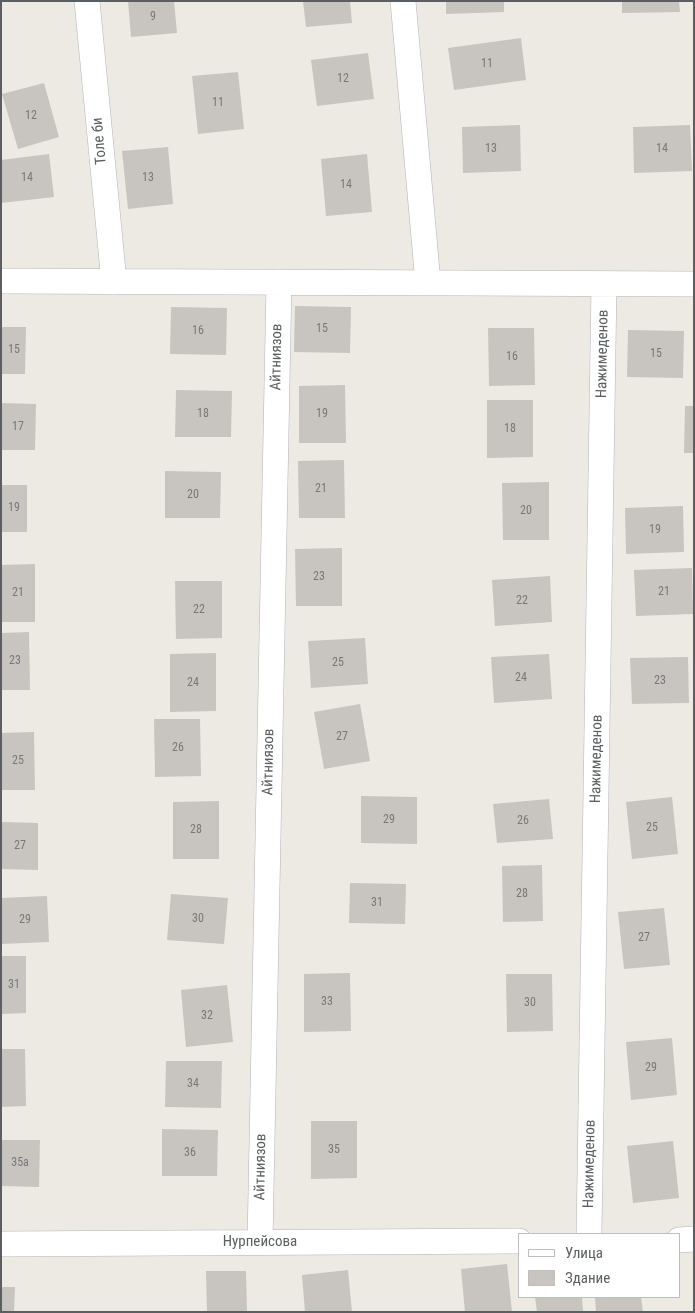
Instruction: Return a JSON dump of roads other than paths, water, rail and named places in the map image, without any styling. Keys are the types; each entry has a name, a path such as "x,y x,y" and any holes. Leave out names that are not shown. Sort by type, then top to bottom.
{"street":[{"name":"Толе би","path":"87,1 114,282"},
{"path":"403,1 428,283"},
{"path":"1,281 694,284"},
{"name":"Айтниязов","path":"260,1242 279,282"},
{"name":"Нажимеденов","path":"589,1233 604,284"},
{"path":"680,1240 694,1240"},
{"name":"Нурпейсова","path":"1,1244 518,1241"}]}
